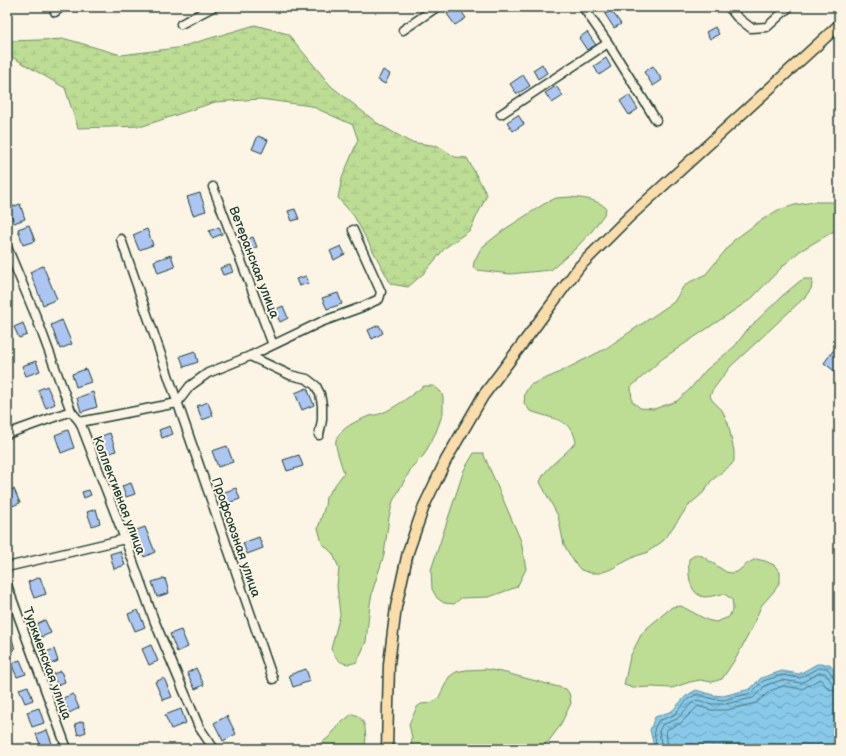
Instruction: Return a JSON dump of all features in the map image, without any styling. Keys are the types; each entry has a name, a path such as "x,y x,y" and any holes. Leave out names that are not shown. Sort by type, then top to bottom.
{"main road":[{"path":"388,749 389,664 396,607 408,552 424,506 446,460 483,396 579,267 629,217 839,25"}],"street":[{"path":"181,24 213,7"},
{"path":"402,30 437,7"},
{"path":"582,7 608,43 656,120"},
{"path":"730,7 737,17 751,28 767,28 789,7"},
{"path":"501,114 608,43"},
{"name":"Ветеранская улица","path":"213,187 273,345"},
{"path":"80,422 178,403 190,386 208,373 250,356 321,322 362,307 379,298 381,292 353,230"},
{"name":"Профсоюзная улица","path":"121,239 273,679"},
{"name":"Коллективная улица","path":"7,248 37,319 71,411 80,422 154,620 199,727 214,749"},
{"path":"250,356 290,375 307,379 316,386 320,394 322,405 322,420 319,435"},
{"path":"7,434 71,411"},
{"path":"7,567 125,539"},
{"name":"Туркменская улица","path":"7,586 67,749"}],"green space":[{"path":"255,25 288,34 331,86 377,123 410,142 438,146 455,157 467,158 487,195 470,230 445,248 424,273 408,287 391,284 354,216 338,198 342,178 358,140 353,125 311,106 260,99 215,102 143,126 78,128 65,88 7,54 7,36 11,41 66,39 121,55 177,48"},
{"path":"570,197 598,203 606,208 605,213 592,231 575,249 551,270 510,274 477,270 473,268 474,262 481,248 505,229 556,198"},
{"path":"814,202 832,202 839,204 839,226 836,230 800,251 751,299 662,359 631,387 632,401 640,408 654,409 677,401 690,389 706,370 735,346 747,330 782,296 800,281 804,279 813,279 811,289 805,297 730,367 712,391 710,396 712,400 722,410 728,423 734,451 734,461 711,481 703,493 689,505 663,541 646,553 636,556 609,570 600,573 591,573 581,570 574,562 564,545 558,516 540,482 551,466 576,441 573,432 567,425 559,420 530,411 524,403 525,393 530,385 556,374 605,349 674,302 683,287 706,274 734,240 760,221 778,210"},
{"path":"424,386 434,386 441,392 443,397 443,413 436,432 424,455 412,467 393,501 389,517 384,555 373,589 370,604 366,642 357,662 348,664 344,663 338,660 331,649 340,615 337,586 339,568 333,554 322,543 318,528 325,506 326,497 344,473 337,451 336,440 341,432 349,426 369,416 380,414 388,410"},
{"path":"474,453 483,453 521,541 526,569 517,587 489,597 461,598 454,604 444,603 437,598 432,589 431,570 464,470"},
{"path":"697,554 726,572 732,573 737,572 748,563 756,559 765,561 774,565 780,572 780,581 775,590 761,606 752,628 736,658 722,679 712,682 700,680 672,688 633,688 624,685 630,657 641,635 672,607 681,606 707,620 716,622 729,617 733,608 732,599 724,594 705,597 695,592 692,587 689,576 689,559"},
{"path":"486,669 566,689 569,693 571,703 560,726 548,742 538,749 411,749 412,738 409,724 417,707 421,704 430,703 438,699 449,677 456,672"},
{"path":"352,714 361,719 365,728 365,749 312,749 328,738 341,723"}],"water":[{"path":"817,664 830,664 839,679 839,749 653,749 654,746 650,730 655,717 672,711 686,696 696,690 723,696 750,689 761,678 782,671 799,674"}],"building":[{"path":"71,7 81,7 77,12"},
{"path":"457,7 466,18 455,25 447,14"},
{"path":"611,10 621,24 614,28 605,14"},
{"path":"715,27 719,34 710,39 706,32"},
{"path":"587,32 596,45 587,50 579,38"},
{"path":"606,58 611,67 599,75 594,66"},
{"path":"542,64 547,73 538,79 533,70"},
{"path":"653,66 662,80 653,86 644,72"},
{"path":"383,70 390,74 385,84 378,80"},
{"path":"523,75 530,86 517,94 510,84"},
{"path":"556,86 563,96 552,103 545,93"},
{"path":"629,95 638,109 629,115 620,101"},
{"path":"518,115 524,124 513,131 507,122"},
{"path":"258,136 268,140 262,153 252,149"},
{"path":"200,193 206,211 193,215 187,197"},
{"path":"20,204 25,219 14,223 9,208"},
{"path":"295,209 299,219 292,221 288,211"},
{"path":"29,225 35,241 23,245 18,229"},
{"path":"219,227 222,234 212,238 209,231"},
{"path":"147,229 153,245 139,250 133,235"},
{"path":"253,237 257,247 250,250 246,240"},
{"path":"341,246 345,254 334,260 330,251"},
{"path":"171,255 175,267 158,273 154,261"},
{"path":"230,265 233,272 223,275 220,268"},
{"path":"43,266 57,299 43,305 30,272"},
{"path":"306,276 309,283 299,286 296,279"},
{"path":"338,293 342,304 327,309 322,298"},
{"path":"283,306 288,318 280,322 274,310"},
{"path":"62,320 72,344 60,349 51,325"},
{"path":"23,323 27,335 19,338 14,327"},
{"path":"379,325 383,333 372,339 368,330"},
{"path":"839,343 839,370 837,373 824,363"},
{"path":"195,351 198,362 184,367 180,356"},
{"path":"36,361 40,371 26,376 22,366"},
{"path":"86,369 91,382 76,387 72,374"},
{"path":"47,386 55,404 46,408 38,390"},
{"path":"307,388 314,405 302,410 295,393"},
{"path":"93,392 97,407 81,412 77,398"},
{"path":"208,402 213,416 202,420 197,406"},
{"path":"170,426 173,434 162,438 159,430"},
{"path":"68,430 74,448 61,453 55,435"},
{"path":"110,433 116,451 105,455 99,437"},
{"path":"227,446 233,462 218,467 212,451"},
{"path":"299,455 303,466 287,471 283,460"},
{"path":"131,483 135,494 126,497 122,486"},
{"path":"236,488 240,499 225,504 222,493"},
{"path":"14,489 20,503 7,508 7,491"},
{"path":"89,490 91,495 84,498 82,492"},
{"path":"96,509 100,523 92,526 87,512"},
{"path":"145,527 155,552 144,557 134,531"},
{"path":"259,537 263,548 247,554 243,543"},
{"path":"120,551 125,565 114,569 110,554"},
{"path":"40,577 46,594 34,598 28,582"},
{"path":"165,578 169,593 157,597 152,582"},
{"path":"138,610 145,627 135,631 128,614"},
{"path":"45,620 51,633 41,637 36,624"},
{"path":"181,630 188,647 177,652 170,634"},
{"path":"11,636 15,649 7,652 7,638"},
{"path":"151,645 158,661 149,665 142,649"},
{"path":"54,649 58,661 46,666 41,654"},
{"path":"20,660 26,674 17,677 11,663"},
{"path":"196,668 204,685 195,689 187,673"},
{"path":"306,669 310,681 293,687 289,675"},
{"path":"61,671 65,682 57,685 53,674"},
{"path":"164,678 172,697 163,700 155,682"},
{"path":"28,686 33,700 25,703 19,689"},
{"path":"73,694 79,708 69,713 63,698"},
{"path":"39,708 44,723 32,727 27,712"},
{"path":"181,709 186,723 171,729 165,715"},
{"path":"227,716 236,734 223,741 214,723"},
{"path":"83,721 86,732 78,735 75,724"},
{"path":"47,730 53,746 47,749 42,749 36,734"}]}
